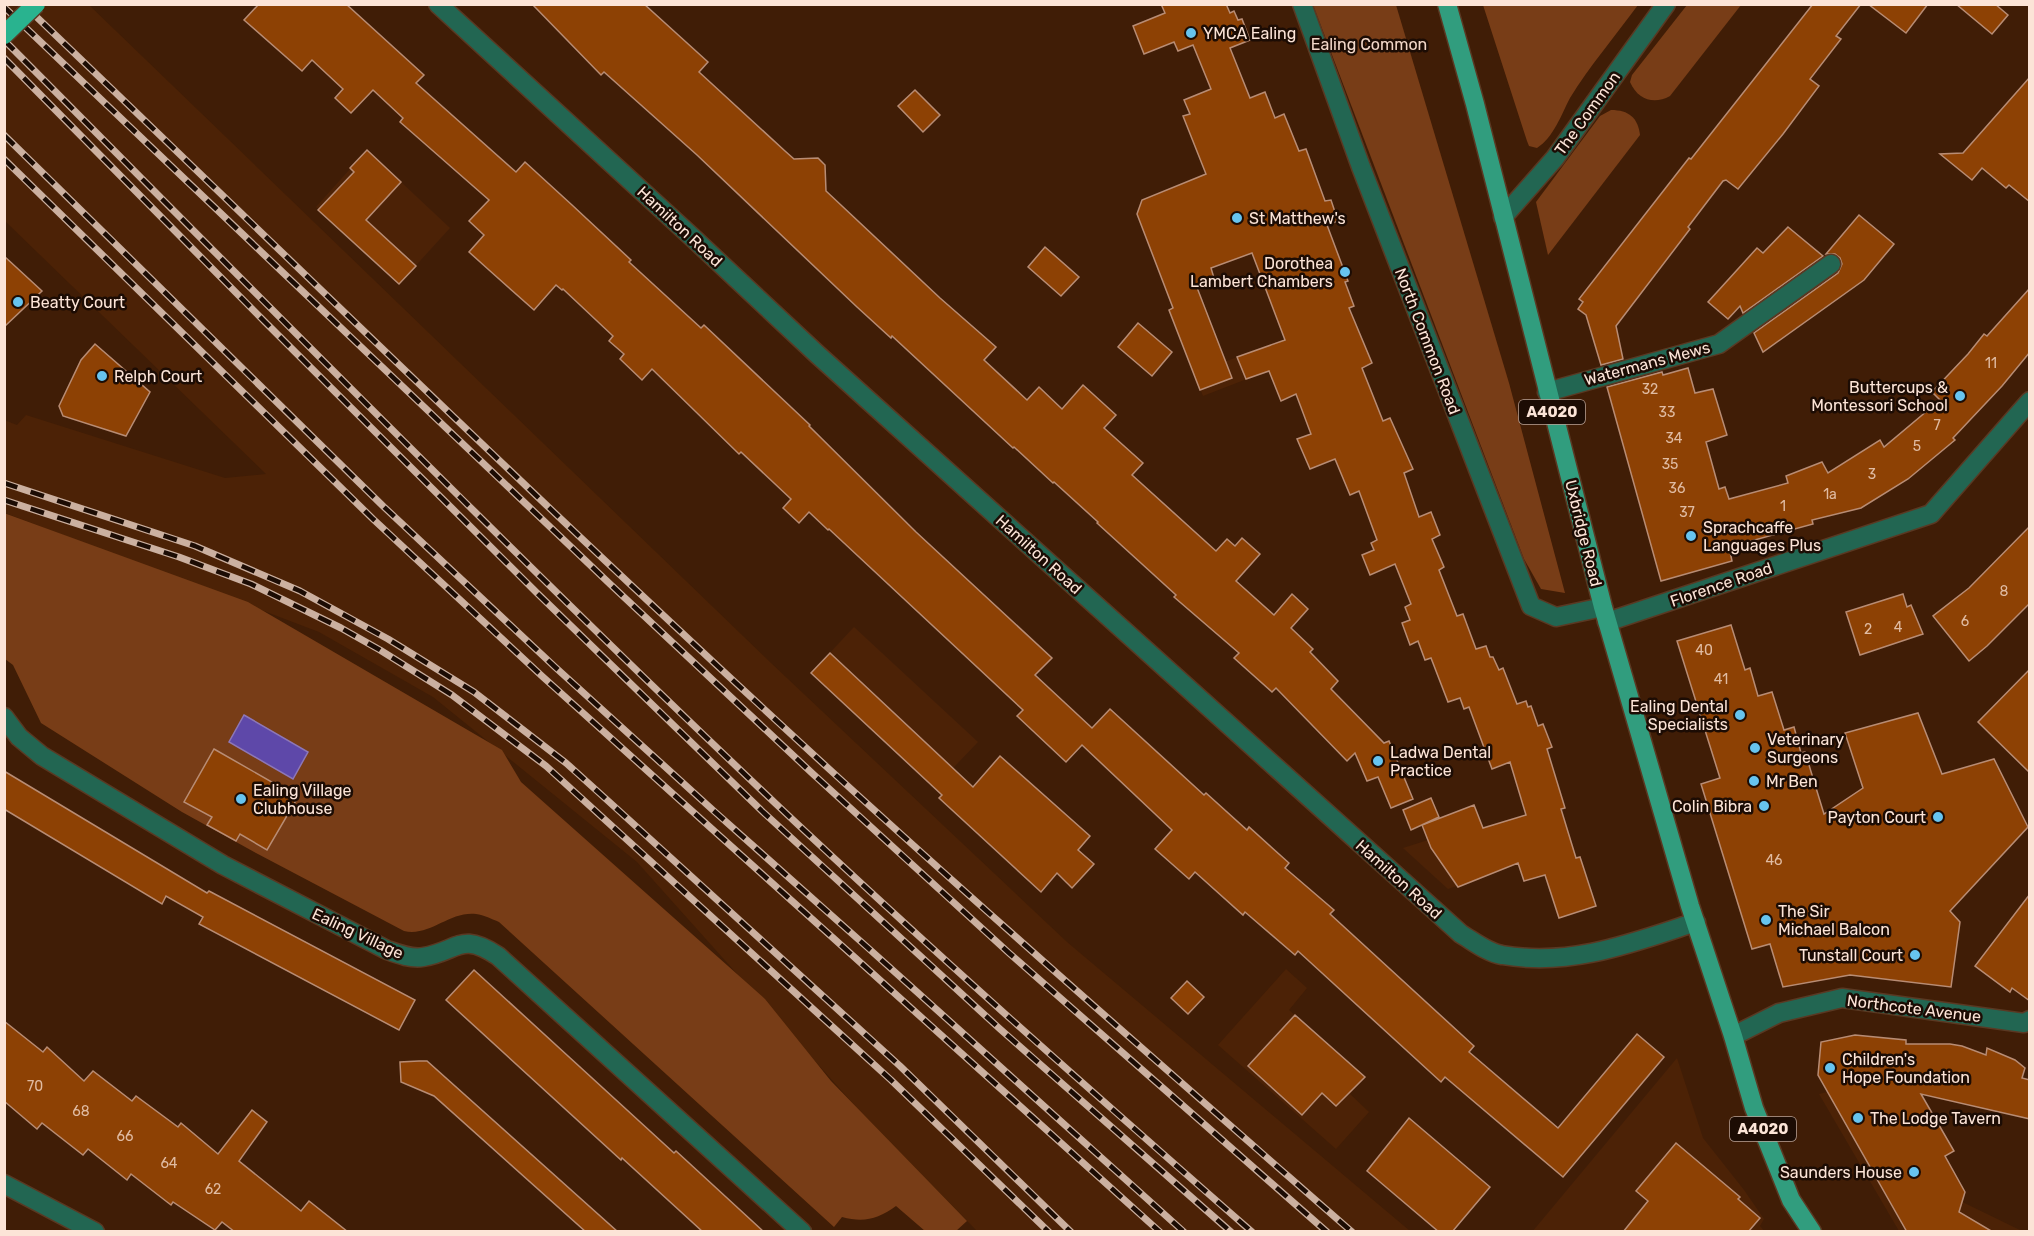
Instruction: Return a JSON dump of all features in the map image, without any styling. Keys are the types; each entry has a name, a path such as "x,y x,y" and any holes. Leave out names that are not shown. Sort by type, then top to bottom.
{"highway":[{"path":"4,35 36,4"}],"main road":[{"name":"Uxbridge Road","path":"1447,4 1475,104 1605,615 1696,922 1734,1036 1754,1108 1791,1200 1812,1232"}],"street":[{"name":"Hamilton Road","path":"438,4 818,355 1461,934 1500,955 1572,957 1598,953 1696,922"},
{"name":"North Common Road","path":"1302,4 1360,167 1531,606 1556,617 1605,615"},
{"name":"The Common","path":"1503,216 1555,158 1666,4"},
{"name":"Watermans Mews","path":"1547,392 1719,344 1831,264"},
{"name":"Florence Road","path":"1605,615 1931,514 2030,401"},
{"name":"Ealing Village","path":"4,717 26,744 50,761 223,865 387,950 404,956 421,958 458,944 472,943 486,948 498,956 802,1232"},
{"name":"Northcote Avenue","path":"1734,1036 1779,1013 1842,998 2024,1023 2030,1020"},
{"path":"4,1184 95,1232"}],"shaded area":[{"path":"5,5 89,5 771,663 1067,942 1410,1231 977,1231 865,1117 637,862 433,697 319,632 5,513 4,420 17,425 26,415 225,478 266,474 5,221"},
{"path":"367,150 450,228 399,284 316,207"},
{"path":"1262,348 1270,370 1203,396 1194,373"},
{"path":"854,627 978,742 934,788 811,673"},
{"path":"244,715 308,752 293,779 229,742"},
{"path":"1474,805 1500,871 1448,889 1403,848 1428,840 1422,825"},
{"path":"1286,969 1307,988 1289,1010 1365,1077 1350,1094 1369,1112 1336,1149 1218,1045"},
{"path":"1677,1058 1703,1138 1764,1219 1760,1226 1764,1231 1532,1232"},
{"name":"Saunders House","path":"1859,1084 1946,1194 2022,1231 1899,1231 1819,1094"}],"green space":[{"path":"1483,4 1638,5 1577,86 1553,132 1537,148 1529,146 1527,141"},
{"name":"Ealing Common","path":"1313,5 1396,5 1509,383 1565,593 1541,589 1524,559"},
{"path":"1687,5 1741,5 1670,96 1658,100 1642,97 1630,82 1632,75"},
{"path":"1611,110 1632,116 1640,135 1548,255 1536,202 1600,116"},
{"path":"4,513 248,602 502,750 521,782 765,999 831,1081 967,1221 956,1231 925,1231 896,1206 870,1219 857,1220 842,1217 834,1227 499,922 488,917 466,914 422,930 404,931 182,812 41,723 13,665 5,659"}],"building":[{"path":"259,4 346,4 424,75 416,83 516,172 525,162 701,328 704,325 810,425 916,532 1052,658 1035,675 1092,728 1110,709 1204,795 1206,793 1247,830 1249,827 1289,863 1285,868 1334,910 1330,914 1474,1046 1469,1052 1558,1128 1637,1034 1664,1057 1563,1177 1445,1077 1441,1082 1298,951 1295,955 1245,912 1243,915 1195,872 1189,879 1155,849 1172,830 1082,745 1066,762 1017,716 1023,710 829,529 809,512 799,523 783,508 791,499 741,452 739,454 652,369 642,380 620,359 624,354 609,341 613,336 563,289 556,285 534,310 489,270 469,252 484,235 469,221 489,200 400,122 403,118 373,90 351,113 335,98 343,89 312,60 302,71 244,20"},
{"path":"532,4 644,4 708,62 699,72 785,151 794,159 818,158 825,165 826,191 996,347 984,360 1027,400 1039,387 1062,409 1083,385 1116,415 1104,428 1143,463 1132,475 1216,551 1227,539 1235,546 1242,538 1260,554 1236,581 1274,615 1292,594 1308,609 1291,628 1313,649 1310,652 1338,681 1331,689 1384,743 1389,741 1413,799 1391,808 1378,777 1367,781 1355,753 1347,761 1276,688 1272,692 1234,658 1239,653 1174,597 1176,595 1098,522 857,307 697,155 604,72 601,75"},
{"path":"1161,4 1226,4 1230,13 1234,11 1238,20 1242,19 1250,40 1230,48 1250,98 1265,92 1275,118 1284,114 1299,151 1306,149 1325,201 1331,200 1338,221 1327,225 1348,281 1345,282 1354,306 1349,308 1372,363 1362,368 1383,421 1390,418 1413,469 1404,473 1419,517 1431,512 1440,535 1432,539 1444,567 1439,570 1457,616 1463,614 1476,649 1486,646 1499,670 1503,668 1517,704 1526,701 1528,707 1531,706 1538,726 1543,724 1552,747 1547,749 1565,808 1561,809 1576,858 1580,857 1596,906 1559,918 1545,875 1524,881 1518,863 1458,887 1431,848 1422,825 1474,805 1483,828 1526,815 1510,762 1492,769 1469,707 1464,709 1460,698 1448,702 1431,658 1425,660 1418,641 1410,645 1402,623 1410,620 1405,607 1411,604 1395,564 1370,575 1362,555 1374,550 1371,543 1377,540 1359,491 1350,495 1335,459 1310,469 1297,439 1311,434 1296,394 1281,401 1269,371 1246,379 1237,357 1285,340 1252,253 1211,268 1214,278 1196,285 1232,378 1200,390 1169,310 1173,308 1137,214 1142,200 1206,174 1183,116 1190,114 1184,100 1211,89 1193,45 1178,51 1174,42 1144,54 1133,26 1165,13"},
{"path":"1813,4 1861,4 1836,36 1841,39 1810,79 1819,86 1783,134 1738,189 1726,180 1723,181 1688,227 1690,229 1616,326 1623,359 1601,365 1586,315 1578,309 1583,302 1579,299"},
{"path":"1868,4 1928,4 1906,33"},
{"path":"1956,4 1995,4 2008,15 1992,34"},
{"path":"2030,77 2030,202 2009,185 2006,188 1982,168 1972,180 1940,154 1963,153"},
{"path":"915,90 940,115 923,132 898,106"},
{"path":"367,150 401,182 366,220 416,266 399,284 318,210 354,172 350,168"},
{"path":"1859,215 1894,244 1864,280 1763,352 1754,333 1838,273 1842,264 1840,258 1835,254 1826,254"},
{"path":"1788,227 1823,256 1743,313 1740,306 1728,319 1708,302 1757,248 1763,253"},
{"path":"1045,247 1079,277 1061,296 1028,267"},
{"name":"Beatty Court","path":"4,256 42,291 4,327"},
{"path":"2030,288 2030,352 2002,386 1953,438 1955,440 1908,479 1861,508 1812,520 1813,524 1729,547 1732,561 1661,581 1607,387 1662,372 1663,375 1688,368 1695,393 1713,389 1727,435 1706,442 1719,489 1725,487 1729,499 1788,483 1786,476 1822,462 1828,473 1880,440 1884,447 1940,400 1932,392 1984,334 1987,336"},
{"path":"1138,323 1172,352 1152,376 1118,347"},
{"name":"Relph Court","path":"95,344 150,392 126,436 63,416 59,406 81,360"},
{"path":"2030,526 2030,603 1969,661 1933,616 1969,588"},
{"path":"1903,594 1907,607 1911,605 1923,634 1860,655 1846,612"},
{"path":"1731,625 1745,670 1750,668 1758,696 1772,692 1784,730 1794,727 1801,753 1805,752 1824,814 1863,788 1845,733 1918,713 1942,774 1994,759 2028,827 1950,911 1960,922 1951,987 1850,975 1783,987 1770,944 1752,949 1701,784 1720,778 1677,641"},
{"path":"830,653 973,787 1000,756 1090,836 1078,850 1094,864 1072,888 1057,873 1041,892 939,798 942,795 811,673"},
{"path":"2030,669 2030,773 1978,722"},
{"name":"Ealing Village Clubhouse","path":"214,749 298,797 267,850 240,834 236,841 207,825 212,817 184,802"},
{"path":"4,771 207,893 209,891 415,1000 399,1030 199,924 203,917 166,896 162,904 4,809"},
{"path":"1431,798 1439,817 1411,830 1403,810"},
{"path":"2030,894 2030,1001 2012,988 2010,992 1975,966"},
{"path":"474,970 764,1232 703,1232 622,1158 621,1160 446,1000"},
{"path":"1187,981 1204,997 1188,1014 1171,998"},
{"path":"1295,1015 1365,1077 1336,1106 1322,1093 1302,1115 1248,1066"},
{"path":"4,1021 43,1052 47,1047 84,1081 93,1071 132,1101 136,1096 178,1127 181,1123 218,1154 252,1110 267,1122 239,1161 301,1211 309,1201 348,1232 235,1232 222,1222 215,1230 173,1202 171,1205 131,1174 127,1180 88,1149 83,1155 42,1123 37,1129 4,1101"},
{"path":"1855,1035 1906,1040 1906,1044 1950,1044 1986,1055 1987,1048 2015,1060 2025,1068 2022,1078 2030,1080 2030,1119 1921,1094 1954,1151 1945,1156 1965,1192 1959,1212 1993,1232 1907,1232 1818,1075 1821,1042"},
{"path":"427,1061 618,1232 586,1232 434,1096 401,1082 400,1062"},
{"path":"1409,1118 1490,1187 1452,1232 1439,1232 1367,1171"},
{"path":"1676,1143 1740,1197 1738,1199 1760,1218 1748,1232 1623,1232 1648,1201 1636,1191"}],"railway":[{"path":"23,4 524,484 726,674 1088,1001 1352,1232"},
{"path":"4,7 813,774 1009,953 1327,1232"},
{"path":"4,40 483,520 775,803 952,966 1252,1232"},
{"path":"4,58 537,593 763,812 1000,1029 1231,1232"},
{"path":"4,135 384,507 555,667 1184,1232"},
{"path":"4,159 373,519 543,677 1160,1232"},
{"path":"4,483 195,546 300,591 388,639 474,692 566,763 606,799 900,1066 1071,1232"},
{"path":"4,500 179,557 251,584 341,628 452,695 546,766 891,1080 1049,1232"}],"place":[{"name":"YMCA Ealing","path":"1191,33"},
{"name":"St Matthew's","path":"1237,218"},
{"name":"Dorothea Lambert Chambers","path":"1345,272"},
{"name":"Beatty Court","path":"18,302"},
{"name":"Relph Court","path":"102,376"},
{"name":"Buttercups & Montessori School","path":"1960,396"},
{"name":"Sprachcaffe Languages Plus","path":"1691,536"},
{"name":"Ealing Dental Specialists","path":"1740,715"},
{"name":"Veterinary Surgeons","path":"1755,748"},
{"name":"Ladwa Dental Practice","path":"1378,761"},
{"name":"Mr Ben","path":"1754,781"},
{"name":"Ealing Village Clubhouse","path":"241,799"},
{"name":"Colin Bibra","path":"1764,806"},
{"name":"Payton Court","path":"1938,817"},
{"name":"The Sir Michael Balcon","path":"1766,920"},
{"name":"Tunstall Court","path":"1915,955"},
{"name":"Children's Hope Foundation","path":"1830,1068"},
{"name":"The Lodge Tavern","path":"1858,1118"},
{"name":"Saunders House","path":"1914,1172"}]}
